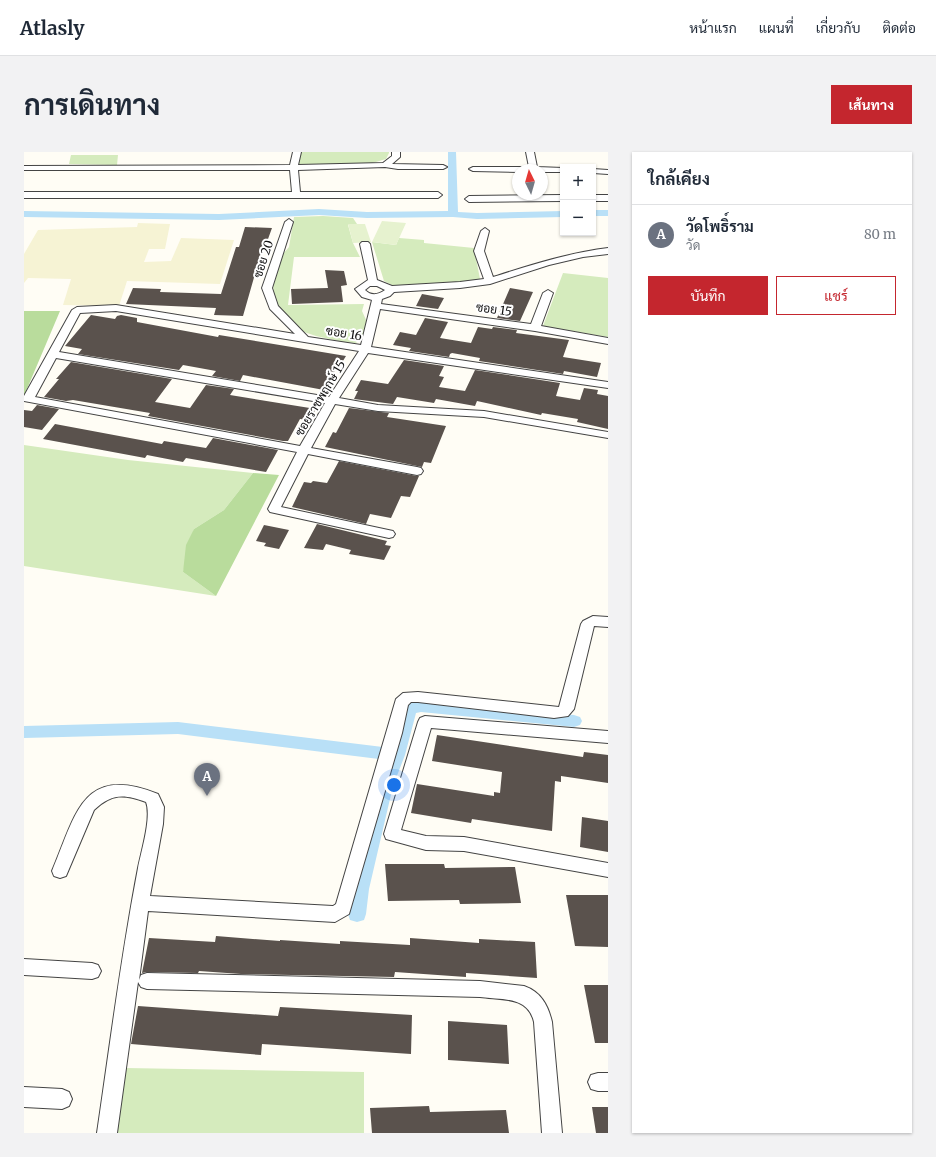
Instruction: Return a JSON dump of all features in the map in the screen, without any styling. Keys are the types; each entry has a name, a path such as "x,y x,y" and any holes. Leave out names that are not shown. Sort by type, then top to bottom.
{"street":[{"path":"296,195 294,167 297,152"},
{"path":"385,165 396,157 396,152"},
{"path":"530,152 533,164"},
{"path":"24,168 294,167 385,165 398,167 443,166"},
{"path":"473,169 512,170"},
{"path":"548,170 560,170"},
{"path":"596,171 608,172"},
{"path":"24,195 438,195"},
{"path":"469,199 512,197"},
{"path":"548,197 560,198"},
{"path":"596,198 608,198"},
{"name":"ซอย 20","path":"289,222 267,288 273,307 305,339"},
{"path":"486,231 479,251 490,281"},
{"path":"365,244 373,283"},
{"path":"390,289 388,293 377,302 360,291 362,286 373,283 382,284 390,289 460,286 490,281 546,263 583,254 608,251"},
{"path":"535,328 548,293"},
{"name":"ซอย 15","path":"377,302 608,341"},
{"name":"ซอยราชพฤกษ์ 15","path":"377,302 365,349 332,400 304,450 274,509 389,534"},
{"name":"ซอย 16","path":"52,354 77,310 116,308 365,349 608,385"},
{"path":"417,471 28,399 52,354 378,408 484,414 608,435"},
{"path":"141,903 335,914 343,909 394,733 401,703 408,697 418,697 554,713 563,712 567,709 588,624 593,621 608,622"},
{"path":"608,737 425,722 392,834 426,843 464,844 608,870"},
{"path":"60,871 88,806 95,798 105,793 122,789 137,792 152,798 156,807 155,824 141,903 107,1133"},
{"path":"24,967 92,971"},
{"path":"147,981 480,989 524,994 540,1009 543,1022 552,1133"},
{"path":"24,1097 62,1099"}],"shaded area":[{"path":"138,223 170,224 165,249 149,249 144,262 171,261 181,238 234,240 220,284 127,281 119,306 63,305 71,279 28,278 24,283 24,254 38,230 137,227"}],"green space":[{"path":"301,152 389,153 386,159 369,164 301,165 298,164 298,160"},
{"path":"71,155 118,155 117,165 69,164"},
{"path":"323,216 353,218 357,224 348,225 353,243 360,257 294,257 288,305 364,304 362,311 367,322 363,340 355,343 316,336 301,331 274,303 273,282 282,255 289,247 294,217"},
{"path":"382,221 406,223 396,245 372,242"},
{"path":"348,224 365,224 371,242 353,243"},
{"path":"399,238 424,240 424,243 474,248 480,279 406,286 394,286 384,281 372,242 396,245"},
{"path":"563,273 608,278 608,337 543,326"},
{"path":"24,311 60,311 24,396"},
{"path":"24,445 128,460 253,473 224,510 194,529 183,572 216,596 24,566"},
{"path":"253,473 279,475 216,596 183,572 186,545 194,529 224,510"},
{"path":"126,1068 364,1072 364,1133 116,1133"}],"building":[{"path":"245,227 272,228 268,239 265,239 243,316 214,315 216,308 126,304 133,288 161,289 160,292 221,294 236,247 239,247"},
{"path":"325,270 344,271 347,285 341,286 343,302 292,304 291,289 328,288"},
{"path":"510,288 533,292 520,321 497,318"},
{"path":"422,294 444,298 438,309 416,306"},
{"path":"91,315 115,319 117,316 121,315 137,318 137,322 218,337 219,335 346,356 338,369 336,369 324,390 243,375 240,381 212,376 216,371 183,365 179,370 78,354 82,349 65,346"},
{"path":"425,318 448,322 440,338 471,343 478,327 517,330 516,333 569,340 563,357 601,363 597,377 564,371 563,374 479,361 480,358 452,353 449,357 409,351 411,348 393,345 400,332 416,335"},
{"path":"404,360 444,366 439,376 444,377 439,387 465,391 475,370 560,383 556,396 580,400 584,388 598,390 597,394 608,396 608,429 577,422 578,419 542,413 541,415 477,401 475,406 436,399 434,403 397,397 393,404 354,399 358,391 355,391 361,380 388,384"},
{"path":"71,362 172,379 155,402 190,408 206,385 234,389 230,395 316,409 309,420 300,419 288,441 283,441 148,416 150,413 73,400 66,401 44,397 59,379 56,379"},
{"path":"37,405 59,409 42,430 24,427 24,410 32,411"},
{"path":"349,408 389,413 387,417 446,426 431,463 424,462 422,467 325,447 333,432 336,433"},
{"path":"55,424 162,444 164,441 206,448 213,438 278,450 266,472 186,458 183,462 147,455 145,458 43,439"},
{"path":"339,461 419,476 410,497 401,496 391,518 370,514 366,524 292,507 304,482 311,483 313,481 327,483"},
{"path":"317,524 387,541 385,545 391,546 384,560 349,554 351,550 326,544 323,550 304,548"},
{"path":"264,525 289,530 279,549 264,546 266,543 256,541"},
{"path":"437,735 583,757 584,752 608,755 608,783 561,776 561,782 555,781 552,831 472,819 471,823 411,813 417,784 494,796 494,792 500,793 502,772 432,761"},
{"path":"582,817 608,821 608,852 580,847"},
{"path":"385,864 444,864 445,868 515,867 521,903 460,904 459,900 388,901"},
{"path":"566,895 608,895 608,947 575,946"},
{"path":"216,936 340,944 340,941 410,945 410,938 479,943 479,939 535,942 537,978 466,973 466,977 395,972 394,977 241,974 199,971 198,973 142,973 149,938 215,942"},
{"path":"584,985 608,985 608,1043 595,1043"},
{"path":"138,1006 278,1016 280,1007 412,1015 411,1054 262,1044 261,1055 131,1044"},
{"path":"448,1021 507,1025 509,1064 448,1060"},
{"path":"429,1106 430,1112 506,1110 509,1133 372,1133 370,1108"},
{"path":"592,1107 608,1107 608,1133 596,1133"}],"waterway":[{"path":"452,152 453,214"},
{"path":"24,214 219,217 319,212 367,215 453,214"},
{"path":"596,213 608,213"},
{"path":"453,214 477,216 560,214"},
{"path":"397,755 409,709 421,706 574,721"},
{"path":"24,732 178,728 397,755"},
{"path":"357,914 360,889 385,786 397,755"}],"place":[{"name":"วัดโพธิ์ราม","path":"207,796"}]}
